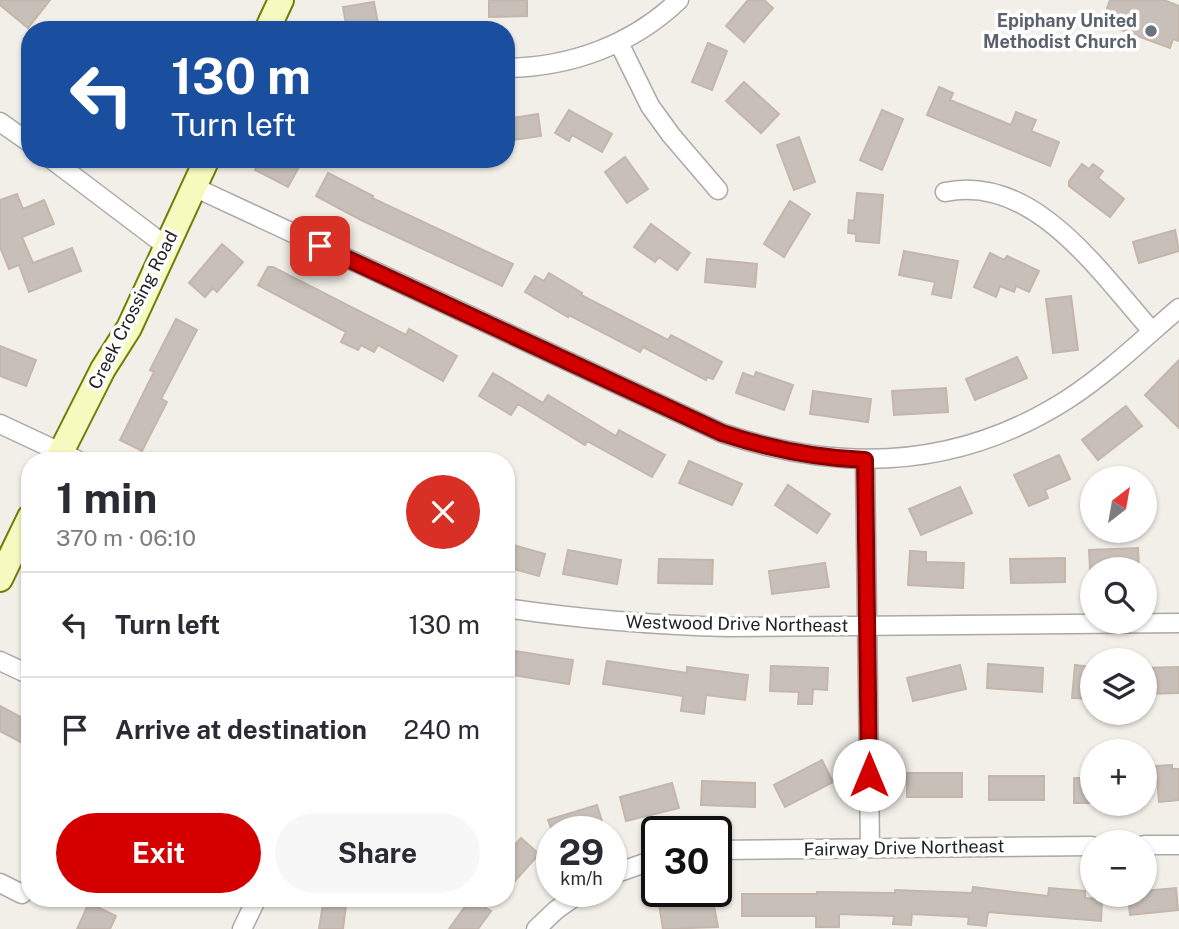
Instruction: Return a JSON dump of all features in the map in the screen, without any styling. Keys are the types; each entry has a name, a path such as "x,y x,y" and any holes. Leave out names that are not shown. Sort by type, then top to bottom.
{"street":[{"path":"271,21 281,0"},
{"path":"515,67 553,64 592,54 619,43 646,27 680,0"},
{"path":"619,43 650,106 718,190"},
{"path":"0,122 21,137"},
{"path":"63,168 166,246"},
{"name":"Creek Crossing Road","path":"68,452 103,369 129,328 203,168"},
{"path":"194,187 722,433 757,445 834,459 865,460 924,455 993,437 1030,421 1099,377 1179,308"},
{"path":"945,192 979,189 998,193 1046,219 1069,238 1152,331"},
{"path":"0,424 54,452"},
{"path":"865,460 870,848"},
{"path":"0,579 21,536"},
{"name":"Westwood Drive Northeast","path":"515,609 578,619 729,628 1179,624"},
{"path":"0,661 21,671"},
{"path":"1157,845 1179,845"},
{"name":"Fairway Drive Northeast","path":"732,850 1080,846"},
{"path":"0,883 21,894"},
{"path":"242,929 253,907"},
{"path":"536,929 560,907"}],"building":[{"path":"0,0 50,0 34,21 21,22 0,5"},
{"path":"489,0 527,0 527,16 489,17"},
{"path":"748,0 764,0 773,8 744,42 726,26"},
{"name":"Epiphany United Methodist Church","path":"1110,0 1164,0 1179,6 1179,41 1173,39 1170,48 1102,23"},
{"path":"374,2 377,21 345,21 343,7"},
{"path":"708,43 727,51 712,90 692,82"},
{"path":"744,82 779,114 761,133 726,101"},
{"path":"939,87 953,93 950,100 1011,125 1016,112 1036,120 1031,131 1059,142 1050,166 927,115"},
{"path":"569,110 612,134 602,152 572,135 569,141 555,133"},
{"path":"882,110 903,119 882,170 860,160"},
{"path":"538,114 541,136 515,140 515,118"},
{"path":"799,137 815,182 794,190 777,145"},
{"path":"625,157 648,189 627,203 605,172"},
{"path":"1082,164 1089,169 1093,164 1103,171 1098,178 1124,199 1110,217 1069,186 1069,181"},
{"path":"256,168 298,168 288,187 255,170"},
{"path":"328,173 373,196 372,198 513,264 502,286 316,196"},
{"path":"857,193 883,195 879,243 856,241 856,234 848,233 849,220 854,221"},
{"path":"17,194 23,209 44,200 54,224 22,237 33,263 72,248 81,271 29,292 19,265 9,269 0,247 0,200"},
{"path":"790,201 810,214 784,257 764,244"},
{"path":"651,224 690,253 677,270 659,257 655,262 634,247"},
{"path":"1175,230 1179,251 1139,263 1133,242"},
{"path":"222,244 243,262 217,292 213,288 205,297 189,283"},
{"path":"904,251 958,261 951,298 932,294 935,282 899,275"},
{"path":"990,253 1004,260 1007,256 1039,271 1029,292 1016,286 1014,292 1000,286 996,297 974,287"},
{"path":"707,259 757,264 755,287 705,282"},
{"path":"268,267 273,267 406,335 409,329 457,356 443,381 378,345 374,352 361,345 358,350 341,342 346,332 258,285"},
{"path":"549,273 582,293 581,295 668,340 671,335 722,362 713,379 707,377 706,380 643,347 640,352 569,315 568,317 525,292 535,276 544,281"},
{"path":"1071,296 1078,350 1053,353 1046,299"},
{"path":"176,319 197,330 161,399 167,402 142,451 120,440 154,372 150,370"},
{"path":"0,346 36,360 26,386 0,376"},
{"path":"1017,357 1027,378 975,400 966,379"},
{"path":"1179,360 1179,428 1145,395"},
{"path":"756,372 793,385 784,410 736,393 743,373 754,377"},
{"path":"493,373 543,403 548,395 616,436 619,430 665,455 652,477 587,441 585,445 518,404 511,415 479,396"},
{"path":"946,388 948,412 894,415 892,391"},
{"path":"813,391 871,399 868,422 810,414"},
{"path":"1126,406 1142,426 1098,460 1082,440"},
{"path":"1059,455 1070,479 1045,490 1048,498 1029,506 1014,475"},
{"path":"689,461 742,484 732,505 679,483"},
{"path":"788,485 830,514 817,533 775,505"},
{"path":"960,487 972,513 921,535 909,509"},
{"path":"515,546 545,554 539,576 515,569"},
{"path":"1138,548 1138,557 1089,557 1089,550"},
{"path":"568,550 621,560 617,584 563,574"},
{"path":"910,551 926,552 926,562 964,563 963,588 908,585"},
{"path":"1065,558 1065,582 1011,583 1010,559"},
{"path":"659,559 713,560 712,584 658,583"},
{"path":"825,563 829,587 772,594 769,571"},
{"path":"515,651 573,660 569,684 515,675"},
{"path":"607,661 687,673 687,667 748,675 745,700 706,695 704,714 681,711 683,696 603,684"},
{"path":"988,664 1043,668 1042,692 987,688"},
{"path":"960,665 966,689 913,701 907,678"},
{"path":"1075,665 1080,666 1080,698 1072,698"},
{"path":"771,666 828,668 827,690 813,689 812,704 798,704 799,692 770,691"},
{"path":"1179,667 1179,693 1157,694 1157,668"},
{"path":"0,706 21,717 21,742 0,731"},
{"path":"822,760 833,782 785,807 774,785"},
{"path":"1172,765 1172,769 1179,769 1179,800 1159,802 1157,766"},
{"path":"907,773 962,773 962,797 907,797"},
{"path":"989,776 1044,776 1044,800 989,800"},
{"path":"1074,778 1080,778 1080,803 1074,803"},
{"path":"702,781 755,783 755,807 701,805"},
{"path":"672,783 679,808 627,821 620,797"},
{"path":"597,805 600,816 561,816"},
{"path":"521,838 536,851 536,857 515,881 515,845"},
{"path":"973,887 1048,896 1049,888 1080,891 1080,907 1102,907 1101,921 988,912 986,926 968,924 969,917 912,914 911,925 893,924 894,916 839,914 839,927 816,927 816,916 742,916 742,894 895,893 895,890 972,893"},
{"path":"1176,888 1178,910 1130,915 1129,907 1157,907 1157,890"},
{"path":"87,907 97,907 116,916 110,929 77,929"},
{"path":"323,907 346,907 343,929 319,929"},
{"path":"465,907 485,907 491,911 478,929 449,929"},
{"path":"659,907 714,907 718,927 663,929"}],"place":[{"name":"Epiphany United Methodist Church","path":"1151,31"}],"route":[{"path":"320,246 722,433 757,445 794,453 865,460 869,775"}]}
